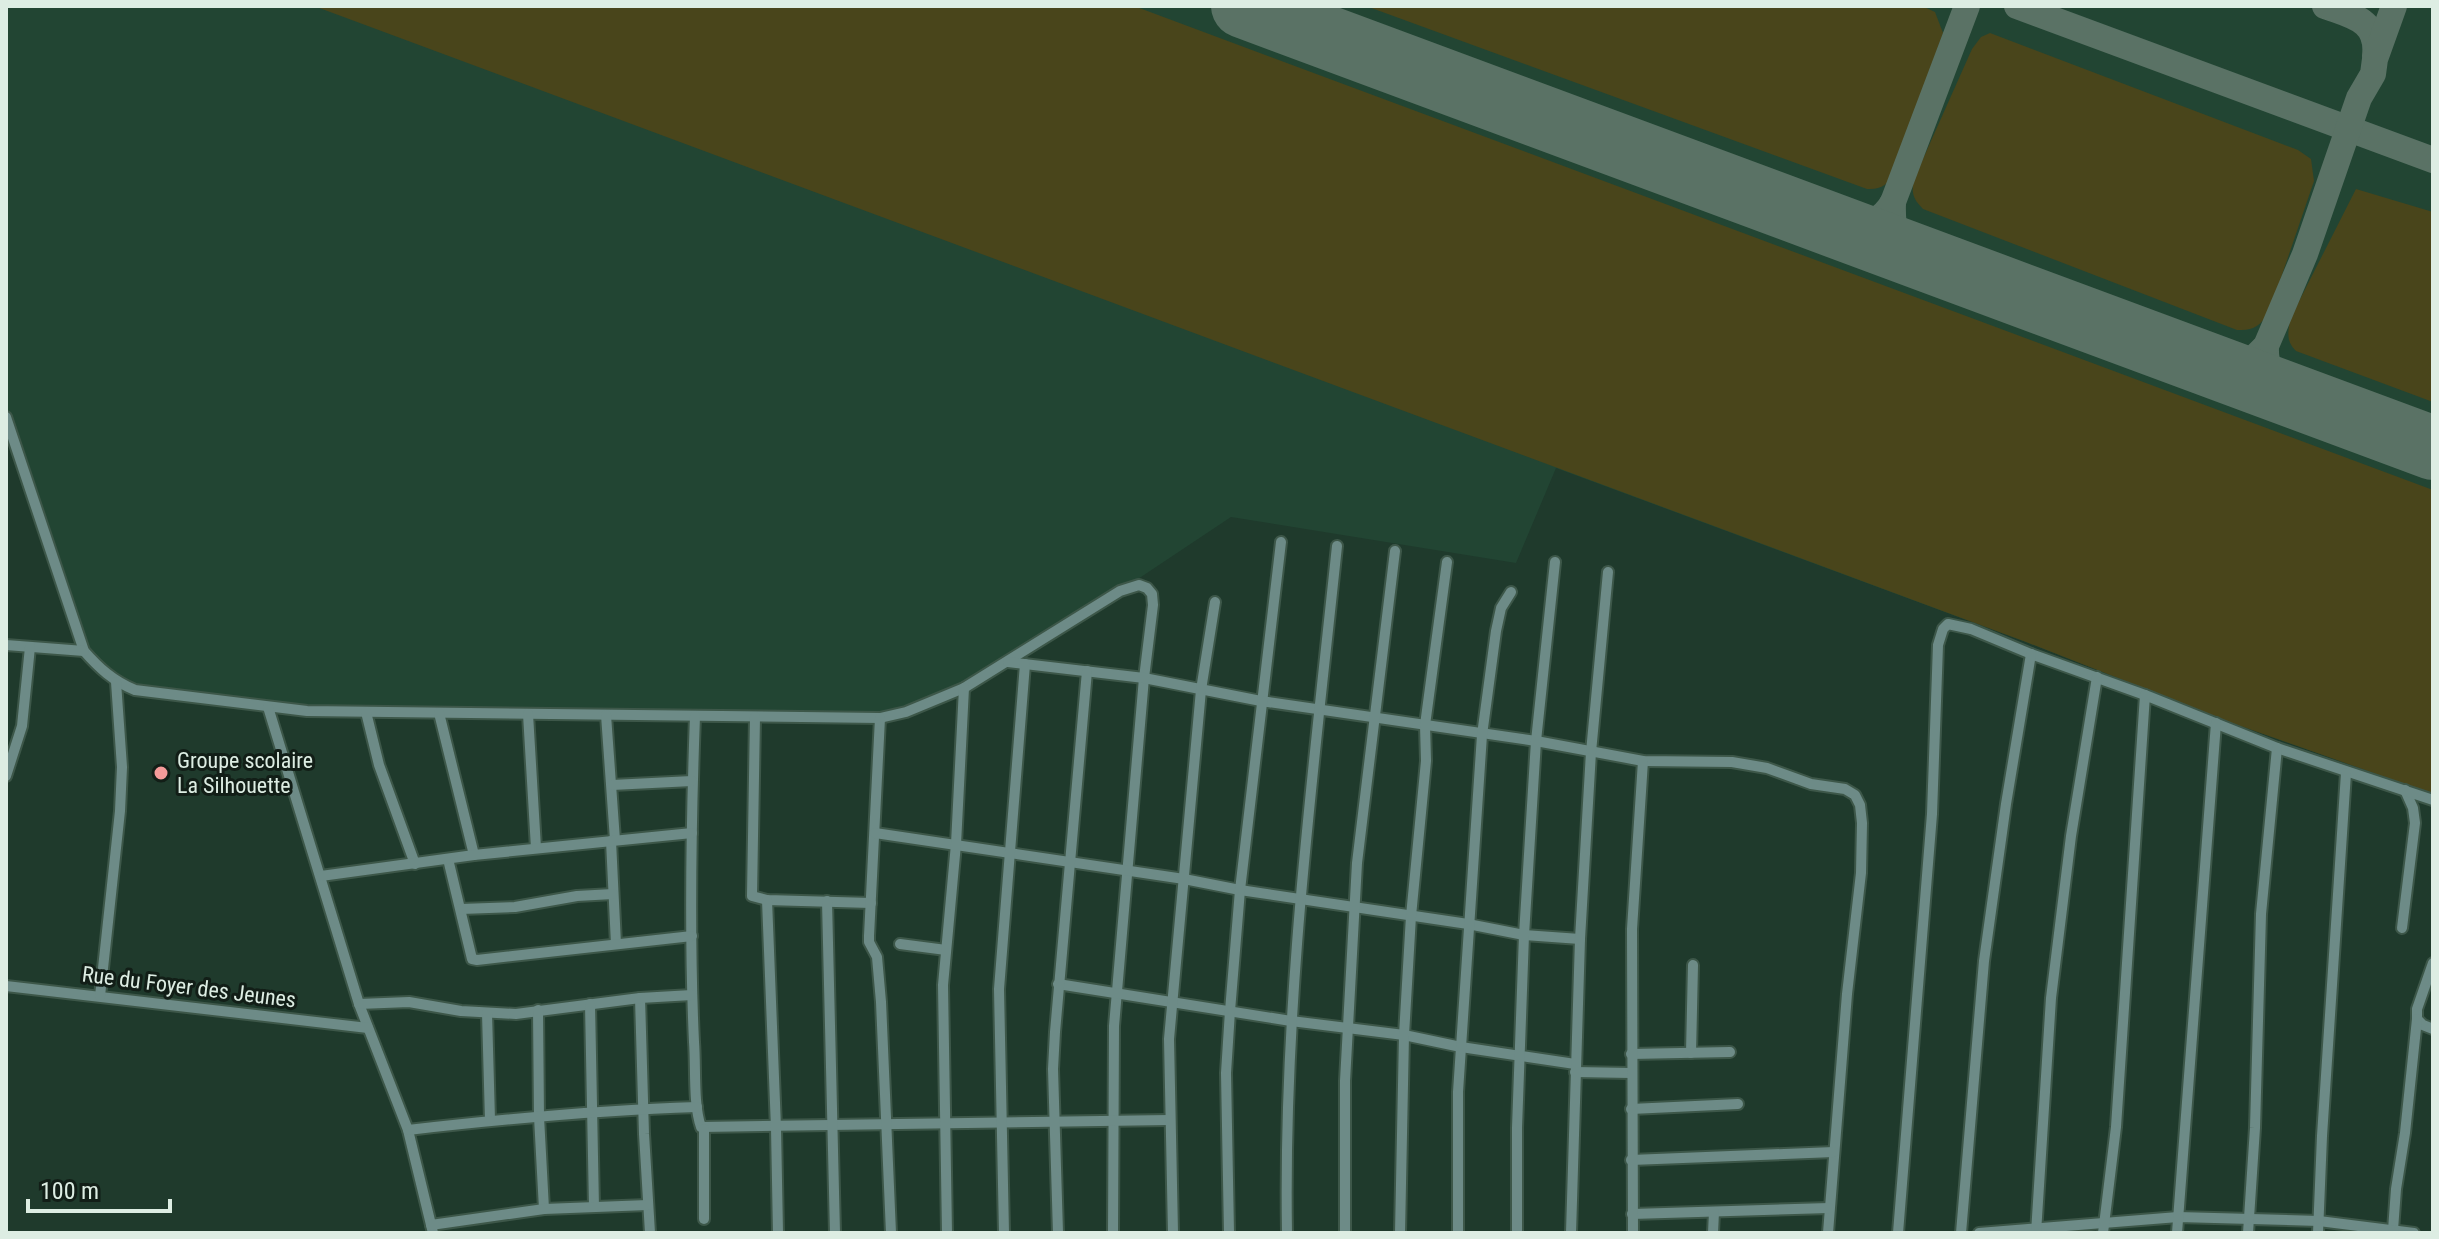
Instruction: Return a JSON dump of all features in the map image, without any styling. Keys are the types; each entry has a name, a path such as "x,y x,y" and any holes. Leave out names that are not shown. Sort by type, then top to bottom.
{"street":[{"path":"6,417 84,651 116,682 135,690 268,707 366,712 880,718 906,712 964,688 1120,591 1139,585 1147,588 1152,594 1153,605 1126,870 1112,1054 1113,1233"},
{"path":"1229,1233 1226,1073 1230,1011 1240,890 1281,542"},
{"path":"1287,1233 1286,1117 1299,899 1337,546"},
{"path":"1345,1233 1345,1081 1357,863 1395,551"},
{"path":"1394,1233 1400,1233 1404,1035 1411,916 1426,761 1425,725 1447,562"},
{"path":"1517,1233 1517,1128 1524,935 1536,741 1555,562"},
{"path":"1571,1233 1580,939 1591,752 1608,572"},
{"path":"1458,1233 1457,1144 1461,1047 1482,735 1496,631 1501,608 1511,592"},
{"path":"1173,1233 1169,1039 1201,690 1215,602"},
{"path":"1898,1233 1930,843 1938,645 1948,624 1971,629 2277,748 2433,800"},
{"path":"6,645 84,651"},
{"path":"6,776 22,726 30,647"},
{"path":"1961,1233 1986,948 2031,654"},
{"path":"1008,662 1144,678 1261,701 1536,741 1643,761 1732,762 1767,768 1811,784 1845,789 1855,795 1860,805 1861,873 1828,1233"},
{"path":"1004,1233 999,989 1025,664"},
{"path":"1058,1233 1053,1069 1087,671"},
{"path":"2036,1231 2051,998 2071,836 2097,677"},
{"path":"100,996 120,811 120,726 116,682"},
{"path":"947,1233 942,1032 964,688"},
{"path":"2103,1228 2116,1127 2145,695"},
{"path":"268,707 359,1004 408,1130 432,1229 544,1209 648,1205"},
{"path":"366,712 379,765 415,864"},
{"path":"439,713 474,855"},
{"path":"528,714 536,848"},
{"path":"606,715 612,785 616,944"},
{"path":"695,716 692,995 697,1107 699,1124 704,1129 704,1219"},
{"path":"755,717 750,892 755,898 767,900 871,903"},
{"path":"880,718 869,942 877,957 891,1233"},
{"path":"2177,1233 2216,723"},
{"path":"2248,1233 2255,1128 2261,914 2277,748"},
{"path":"1633,1233 1632,929 1643,761"},
{"path":"2318,1233 2346,773"},
{"path":"612,785 692,781"},
{"path":"2402,928 2415,823 2413,808 2405,790"},
{"path":"321,876 474,855 692,833"},
{"path":"875,833 1184,879 1524,935 1580,939"},
{"path":"448,859 472,959 692,936"},
{"path":"461,909 515,907 577,896 613,894"},
{"path":"767,900 778,1233"},
{"path":"827,901 835,1233"},
{"path":"900,944 946,950"},
{"path":"2389,1231 2405,1133 2417,1009 2433,963"},
{"path":"1691,1053 1693,965"},
{"path":"1058,984 1291,1021 1404,1035 1575,1068 1631,1073"},
{"name":"Rue du Foyer des Jeunes","path":"6,986 368,1028"},
{"path":"359,1004 409,1002 516,1014 640,998 692,995"},
{"path":"640,998 650,1233"},
{"path":"590,1004 594,1207"},
{"path":"538,1010 544,1209"},
{"path":"487,1013 490,1120"},
{"path":"2417,1019 2433,1029"},
{"path":"1631,1054 1730,1052"},
{"path":"1631,1109 1738,1104"},
{"path":"408,1130 490,1120 697,1107"},
{"path":"704,1129 1169,1120"},
{"path":"1631,1160 1834,1152"},
{"path":"1632,1214 1829,1208"},
{"path":"1713,1233 1714,1212"},
{"path":"1979,1233 2103,1228 2178,1217 2319,1221 2414,1233"}],"shaded area":[{"path":"6,6 2433,6 2433,794 2232,723 2026,642 1556,468 1516,563 1231,517 1120,591 964,688 890,717 366,712 135,690 84,651 6,417"},
{"path":"314,6 1134,6 2433,490 2433,794 2232,723 2026,642"},
{"path":"1366,6 1922,6 1935,12 1943,33 1895,173 1884,186 1867,189"},
{"path":"1990,33 2298,150 2311,159 2314,181 2269,313 2259,324 2248,330 2237,330 1923,209 1914,196 1914,179 1972,49 1981,37"},
{"path":"2356,189 2433,212 2433,402 2296,351 2289,340 2290,319"}],"taxiway":[{"path":"1844,230 1878,218 1893,202 1967,6"},
{"path":"2017,6 2433,160"},
{"path":"2325,6 2362,21 2373,34 2375,56"},
{"path":"2218,369 2239,366 2252,360 2266,346 2305,254 2359,98 2373,74 2375,59 2394,6"},
{"path":"1893,202 1896,233 1917,256"},
{"path":"2266,346 2270,371 2284,393"}],"runway":[{"path":"1243,6 2433,448"}],"place":[{"name":"Groupe scolaire La Silhouette","path":"161,773"}]}
